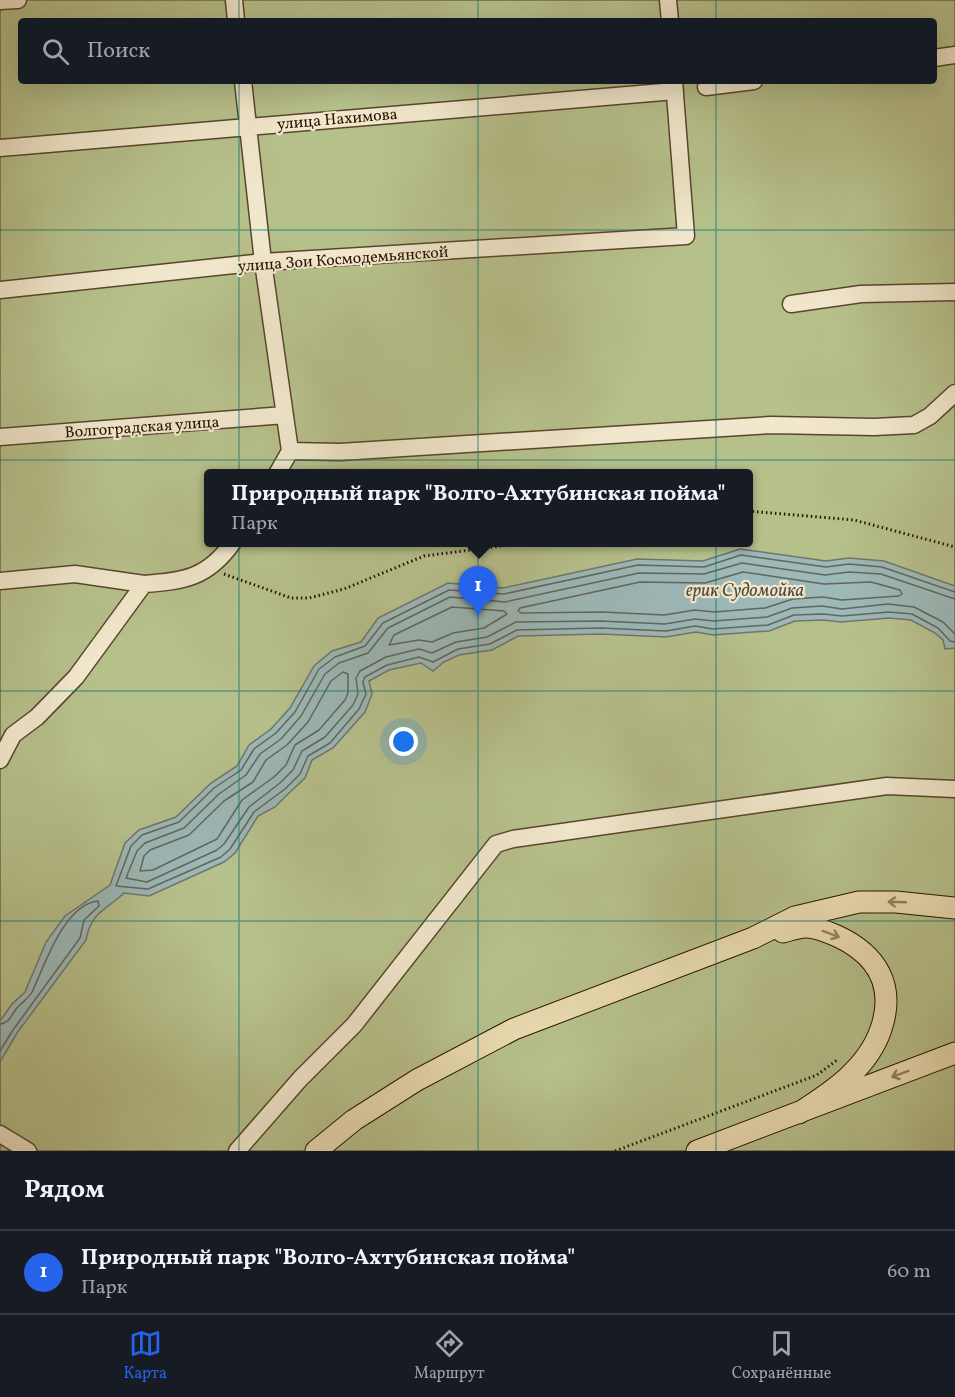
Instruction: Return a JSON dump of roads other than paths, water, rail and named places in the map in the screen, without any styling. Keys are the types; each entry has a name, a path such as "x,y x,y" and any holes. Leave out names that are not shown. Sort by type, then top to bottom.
{"main road":[{"path":"316,1151 354,1120 417,1080 514,1029 753,938 795,917 859,902 896,902 955,908"},
{"path":"753,938 806,927 828,932 856,945 875,963 885,986 886,1005 881,1029 859,1067 835,1090 799,1113"},
{"path":"697,1151 955,1053"}],"street":[{"path":"0,2 18,0"},
{"path":"234,0 236,18"},
{"path":"668,0 670,18"},
{"path":"937,58 955,55"},
{"path":"243,84 263,262 290,451 280,469"},
{"path":"706,87 730,84"},
{"name":"улица Нахимова","path":"0,148 674,86"},
{"name":"улица Зои Космодемьянской","path":"0,290 263,262 686,236 674,86"},
{"path":"791,304 861,294 955,292"},
{"path":"290,451 340,452 771,424 874,427 914,425 930,416 955,393"},
{"name":"Волгоградская улица","path":"0,437 285,415"},
{"path":"0,580 75,574 144,584 190,579 210,568 229,547"},
{"path":"0,760 14,735 37,717 76,677 144,584"},
{"path":"237,1151 300,1079 354,1025 496,844 513,839 887,786 955,789"},
{"path":"0,1134 28,1151"}],"water":[{"name":"ерик Судомойка","path":"740,549 826,561 849,558 884,561 955,586 955,648 945,649 943,640 935,633 911,620 889,618 841,622 795,621 769,631 713,635 696,632 666,637 601,634 518,636 492,650 459,655 444,662 433,671 421,663 389,670 369,681 372,694 365,712 333,748 312,760 305,778 275,807 258,816 235,853 224,862 149,896 124,893 95,918 91,923 86,940 17,1033 0,1062 0,1021 12,1004 25,992 46,942 65,916 110,885 125,843 139,830 176,817 211,783 237,766 249,745 271,729 290,708 314,666 332,651 361,642 378,618 448,583 503,588 637,559 703,561"}],"place":[{"name":"Природный парк \"Волго-Ахтубинская пойма\"","path":"478,616"}]}
